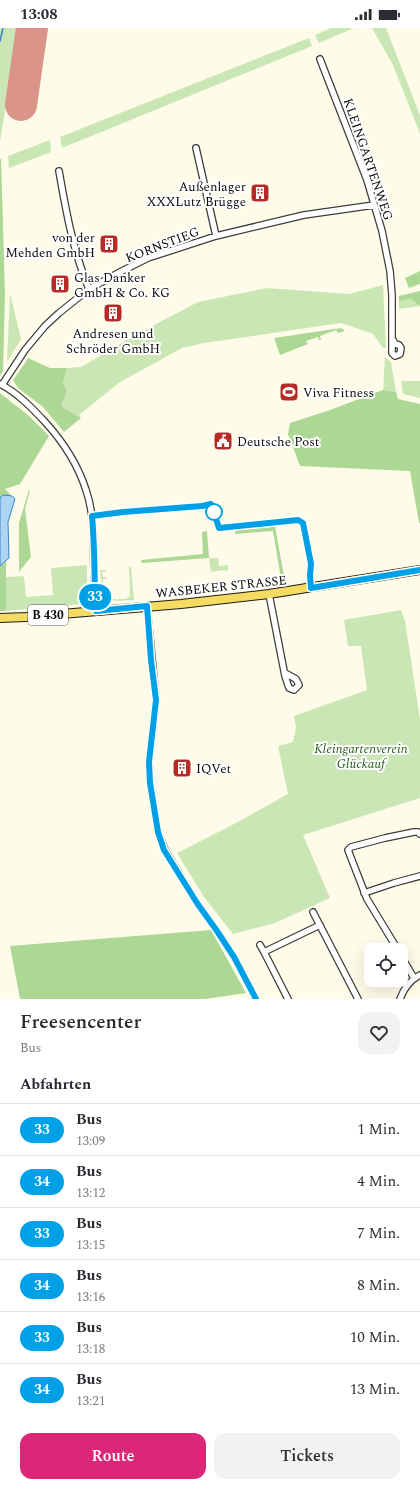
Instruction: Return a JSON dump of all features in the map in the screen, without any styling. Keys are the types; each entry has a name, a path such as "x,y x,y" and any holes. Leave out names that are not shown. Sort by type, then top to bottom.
{"main road":[{"name":"WASBEKER STRASSE","path":"0,618 96,611 269,594 420,570"}],"street":[{"name":"KLEINGARTENWEG","path":"320,60 368,180 382,231 390,271 393,340"},
{"path":"196,148 216,236"},
{"path":"60,171 65,207 72,239 89,289"},
{"name":"KORNSTIEG","path":"1,385 25,350 45,326 64,308 89,289 148,258 216,236 304,215 374,205"},
{"path":"1,385 20,398 35,411 59,439 80,473 87,492 92,516 96,611"},
{"path":"269,594 284,673"},
{"path":"147,606 156,700 149,762 150,783 158,832 164,850 197,903 234,957 256,999"},
{"path":"394,943 364,893 349,854 349,848 406,833 416,832 420,834"},
{"path":"364,893 420,876"},
{"path":"314,912 357,999"},
{"path":"264,952 320,925"},
{"path":"260,945 288,999"},
{"path":"408,968 414,978"},
{"path":"400,999 407,986 414,978 420,975"}],"green space":[{"path":"0,28 18,28 0,142"},
{"path":"331,28 354,28 319,43 315,35"},
{"path":"372,28 386,28 420,115 420,134 393,65"},
{"path":"309,38 312,46 62,148 60,137"},
{"path":"50,140 51,152 9,168 8,156"},
{"path":"0,159 5,294 3,371 0,376"},
{"path":"420,271 420,284 409,288 405,278"},
{"path":"383,285 386,348 383,348 373,334 341,323 204,343 182,348 120,382 79,415 81,418 61,406 67,391 63,382 67,368 81,367 139,333 198,302 267,288 349,294"},
{"path":"420,291 420,306 411,299 399,301 399,296"},
{"path":"10,293 21,339 7,362"},
{"path":"411,299 420,306 399,309 399,301"},
{"path":"341,328 345,331 338,333 336,330 320,336 321,340 319,340 318,337 306,341 308,344 280,355 274,338"},
{"path":"29,357 30,359 50,368 67,368 63,382 67,391 61,406 81,418 64,432 43,407 18,388 13,380"},
{"path":"385,357 391,362 396,392 383,390"},
{"path":"401,381 420,381 420,398 403,394"},
{"path":"383,390 396,392 398,399 420,404 420,523 410,471 300,466 288,434 290,423"},
{"path":"0,393 29,416 49,436 20,484 5,489 12,496 3,495 0,498"},
{"path":"29,490 25,509 31,557 19,572 19,523"},
{"path":"275,526 283,571 288,584 282,585 273,531 235,534 235,530"},
{"path":"207,531 209,558 142,563 141,560 203,554 202,532"},
{"path":"209,558 218,558 219,566 228,565 228,570 211,572"},
{"path":"6,561 6,611 0,611 0,566"},
{"path":"87,565 87,596 85,603 6,611 6,577 24,576 26,597 53,595 51,568"},
{"path":"129,567 131,567 134,600 117,601 117,599 126,599 130,596"},
{"path":"100,570 105,570 106,572 102,572 103,577 106,577 106,579 103,579 103,585 107,585 103,587 103,592 107,592 108,598 116,599 116,601 110,600 102,594"},
{"name":"Kleingartenverein Glückauf","path":"401,610 405,621 420,719 420,798 303,835 330,898 275,923 233,934 204,897 177,853 238,822 288,794 278,746 293,742 296,728 294,716 367,690 361,646 348,646 344,620"},
{"path":"211,930 246,993 205,999 20,999 10,946"}],"water":[{"path":"3,495 12,496 15,499 8,522 9,558 0,566 0,498"}],"waterway":[{"path":"0,41 3,28"}],"runway":[{"path":"21,105 32,28"}],"bus line":[{"name":"33","path":"256,999 234,957 197,903 164,850 158,832 150,783 149,762 154,733 156,700 147,606 96,611 92,516 211,504 219,528 295,519 303,523 311,564 311,588 420,570"}],"place":[{"name":"Außenlager XXXLutz Brügge","path":"260,193"},
{"name":"von der Mehden GmbH","path":"109,244"},
{"name":"Glas Danker GmbH & Co. KG","path":"60,284"},
{"name":"Andresen und Schröder GmbH","path":"113,313"},
{"name":"Viva Fitness","path":"289,392"},
{"name":"Deutsche Post","path":"223,441"},
{"name":"IQVet","path":"182,768"}]}
